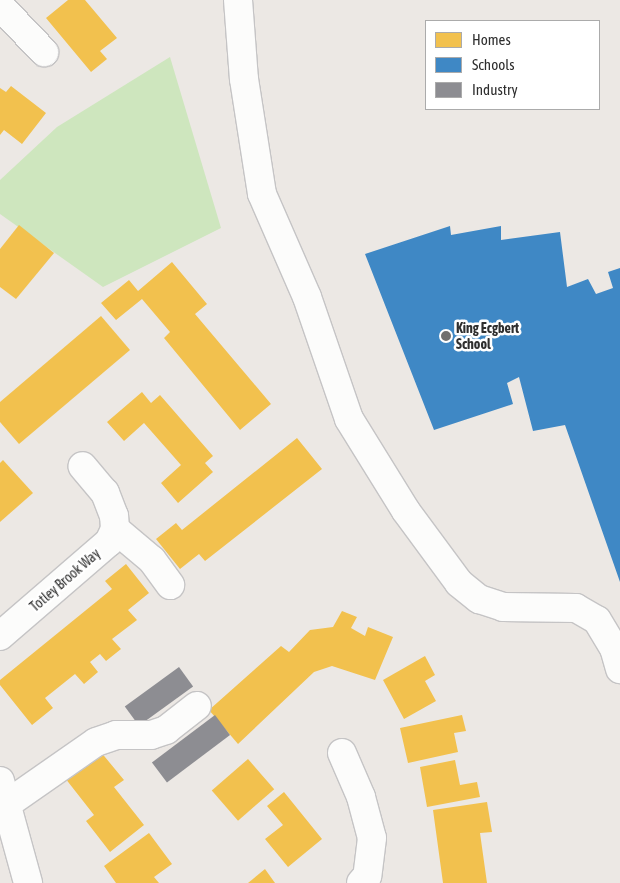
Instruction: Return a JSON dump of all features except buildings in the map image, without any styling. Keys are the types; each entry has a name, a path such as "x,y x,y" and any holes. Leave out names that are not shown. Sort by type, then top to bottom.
{"street":[{"path":"238,0 244,80 262,194 307,297 349,419 406,511 459,582 479,599 503,606 576,608 597,620 614,648 620,670"},
{"path":"0,6 44,52"},
{"path":"82,466 105,493 114,516 115,529 152,560 170,585"},
{"name":"Totley Brook Way","path":"0,636 109,542 115,529"},
{"path":"28,883 4,792 96,742 116,736 151,736 166,730 197,706"},
{"path":"342,753 361,798 372,838 366,876 361,883"}],"green space":[{"path":"170,57 221,228 103,287 0,214 0,180 57,127"}],"place":[{"name":"King Ecgbert School","path":"446,336"}]}
